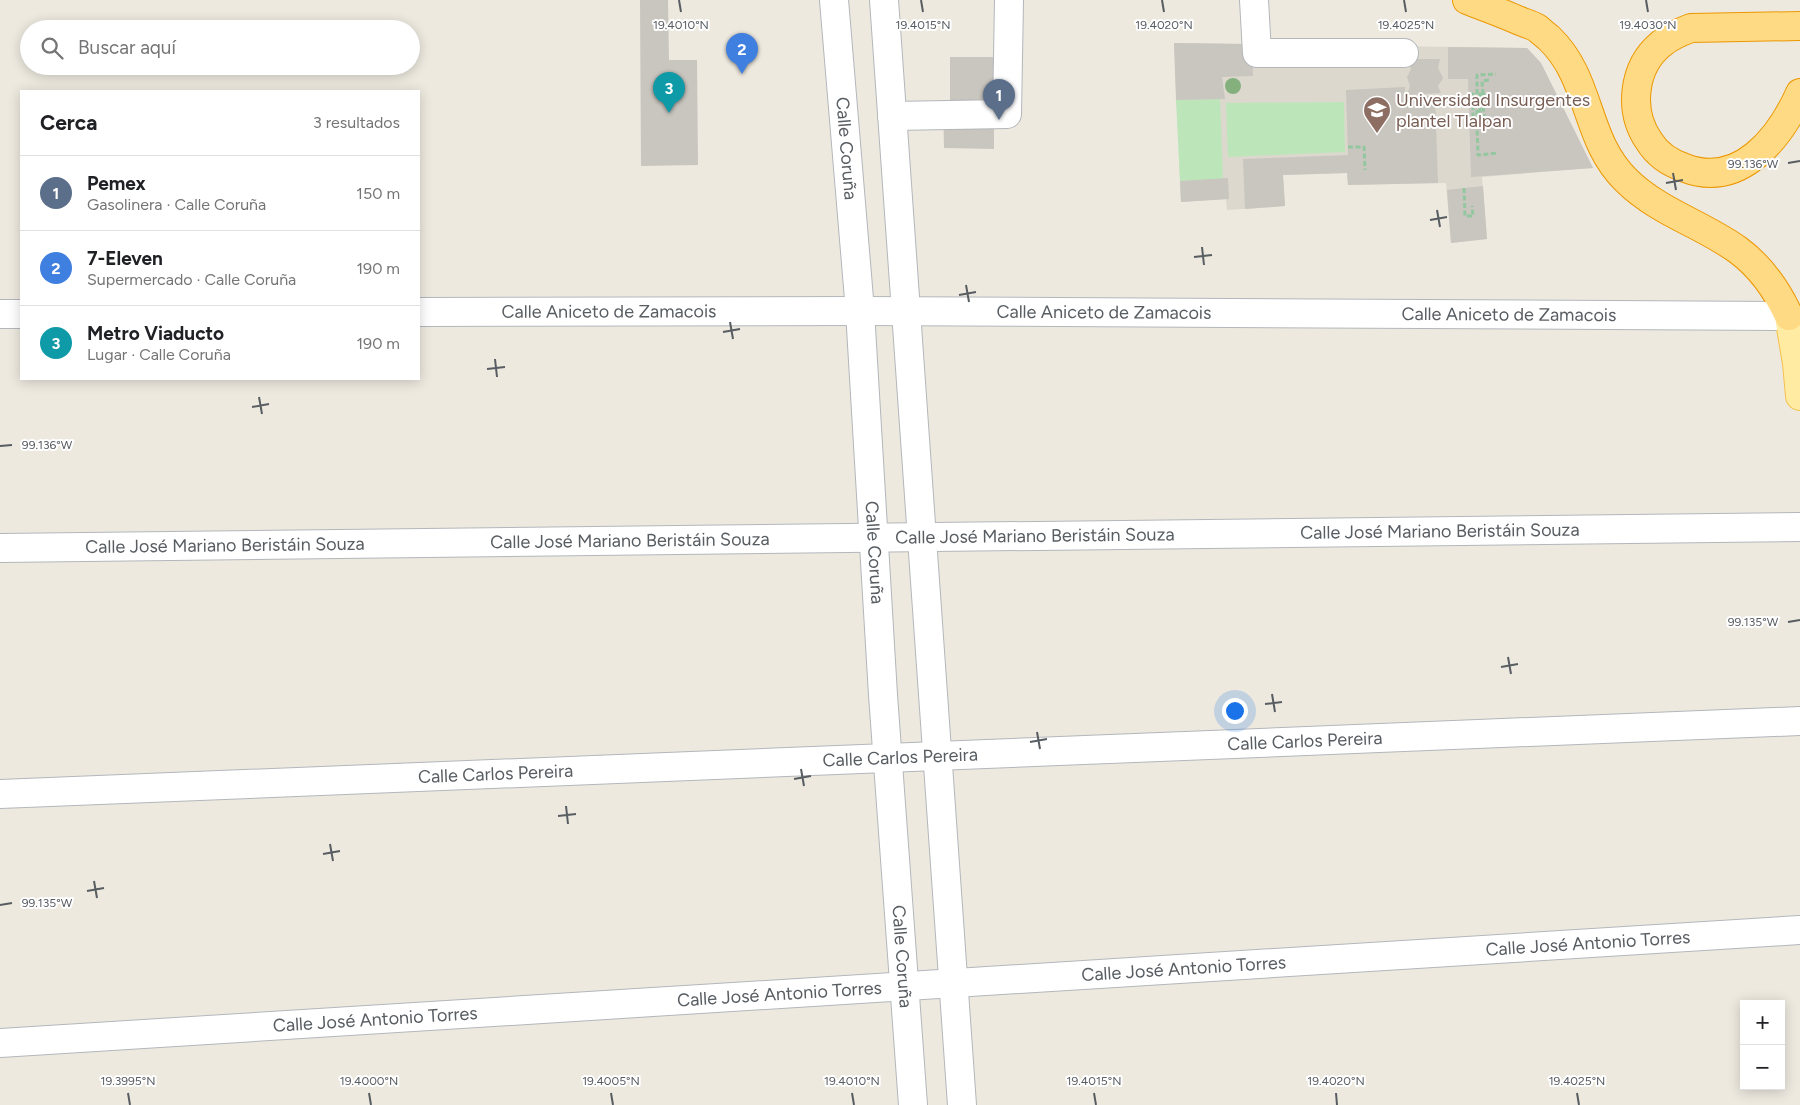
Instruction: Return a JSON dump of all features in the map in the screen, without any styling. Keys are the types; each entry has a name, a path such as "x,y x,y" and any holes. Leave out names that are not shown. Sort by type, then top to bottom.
{"highway":[{"path":"1467,0 1537,28 1555,44 1570,64 1580,84 1600,144 1624,178 1639,193 1658,206 1717,237 1739,251 1770,282 1789,316"},
{"path":"1791,26 1691,28 1674,34 1660,44 1648,58 1640,74 1636,91 1636,108 1640,126 1660,155 1676,165 1692,171 1710,173 1727,171 1744,164 1758,154 1771,141 1800,93"}],"main road":[{"path":"1789,316 1800,396"}],"street":[{"name":"Calle Coruña","path":"834,0 860,311 888,758 913,1105"},
{"path":"884,0 962,1105"},
{"path":"892,116 1008,114 1009,0"},
{"path":"1254,0 1257,53 1404,53"},
{"name":"Calle Aniceto de Zamacois","path":"420,312 906,311 1789,316"},
{"path":"0,314 20,314"},
{"name":"Calle José Mariano Beristáin Souza","path":"0,548 1800,526"},
{"name":"Calle Carlos Pereira","path":"0,794 1800,721"},
{"name":"Calle José Antonio Torres","path":"0,1043 1800,930"}],"path":[{"path":"1496,74 1477,75 1477,123 1478,155 1497,154"},
{"path":"1477,94 1480,94 1480,123 1484,122 1482,81 1489,80"},
{"path":"1469,94 1474,94 1473,123 1477,123"},
{"path":"1483,94 1489,95 1489,108"},
{"path":"1348,147 1364,147 1365,170"},
{"path":"1464,188 1465,216 1473,216 1472,206"}],"shaded area":[{"name":"Universidad Insurgentes plantel Tlalpan","path":"1174,43 1527,48 1541,63 1593,168 1482,177 1487,239 1451,243 1446,183 1348,185 1347,173 1283,175 1285,206 1227,210 1226,199 1181,202"}],"green space":[{"path":"1220,99 1223,179 1180,181 1176,100"},
{"path":"1344,102 1345,152 1228,157 1226,103"}],"building":[{"path":"640,0 668,0 669,60 697,60 698,165 641,166"},
{"path":"1174,43 1252,44 1253,76 1222,77 1225,99 1176,100"},
{"path":"1448,47 1527,48 1541,63 1593,168 1471,177 1468,79 1448,79"},
{"path":"950,57 1000,57 994,104 994,149 944,148 943,102 950,102"},
{"path":"1406,59 1440,59 1438,68 1443,78 1438,86 1441,93 1407,95 1410,86 1407,77 1411,69"},
{"path":"1405,87 1405,97 1435,96 1438,183 1348,185 1347,173 1283,175 1285,206 1245,209 1243,159 1348,155 1346,90"},
{"path":"1228,178 1229,199 1181,202 1180,181"},
{"path":"1483,186 1487,239 1451,243 1447,190"}],"place":[{"name":"7-Eleven","path":"742,74"},
{"name":"Metro Viaducto","path":"669,113"},
{"name":"Pemex","path":"999,120"},
{"name":"Universidad Insurgentes plantel Tlalpan","path":"1377,134"}]}
